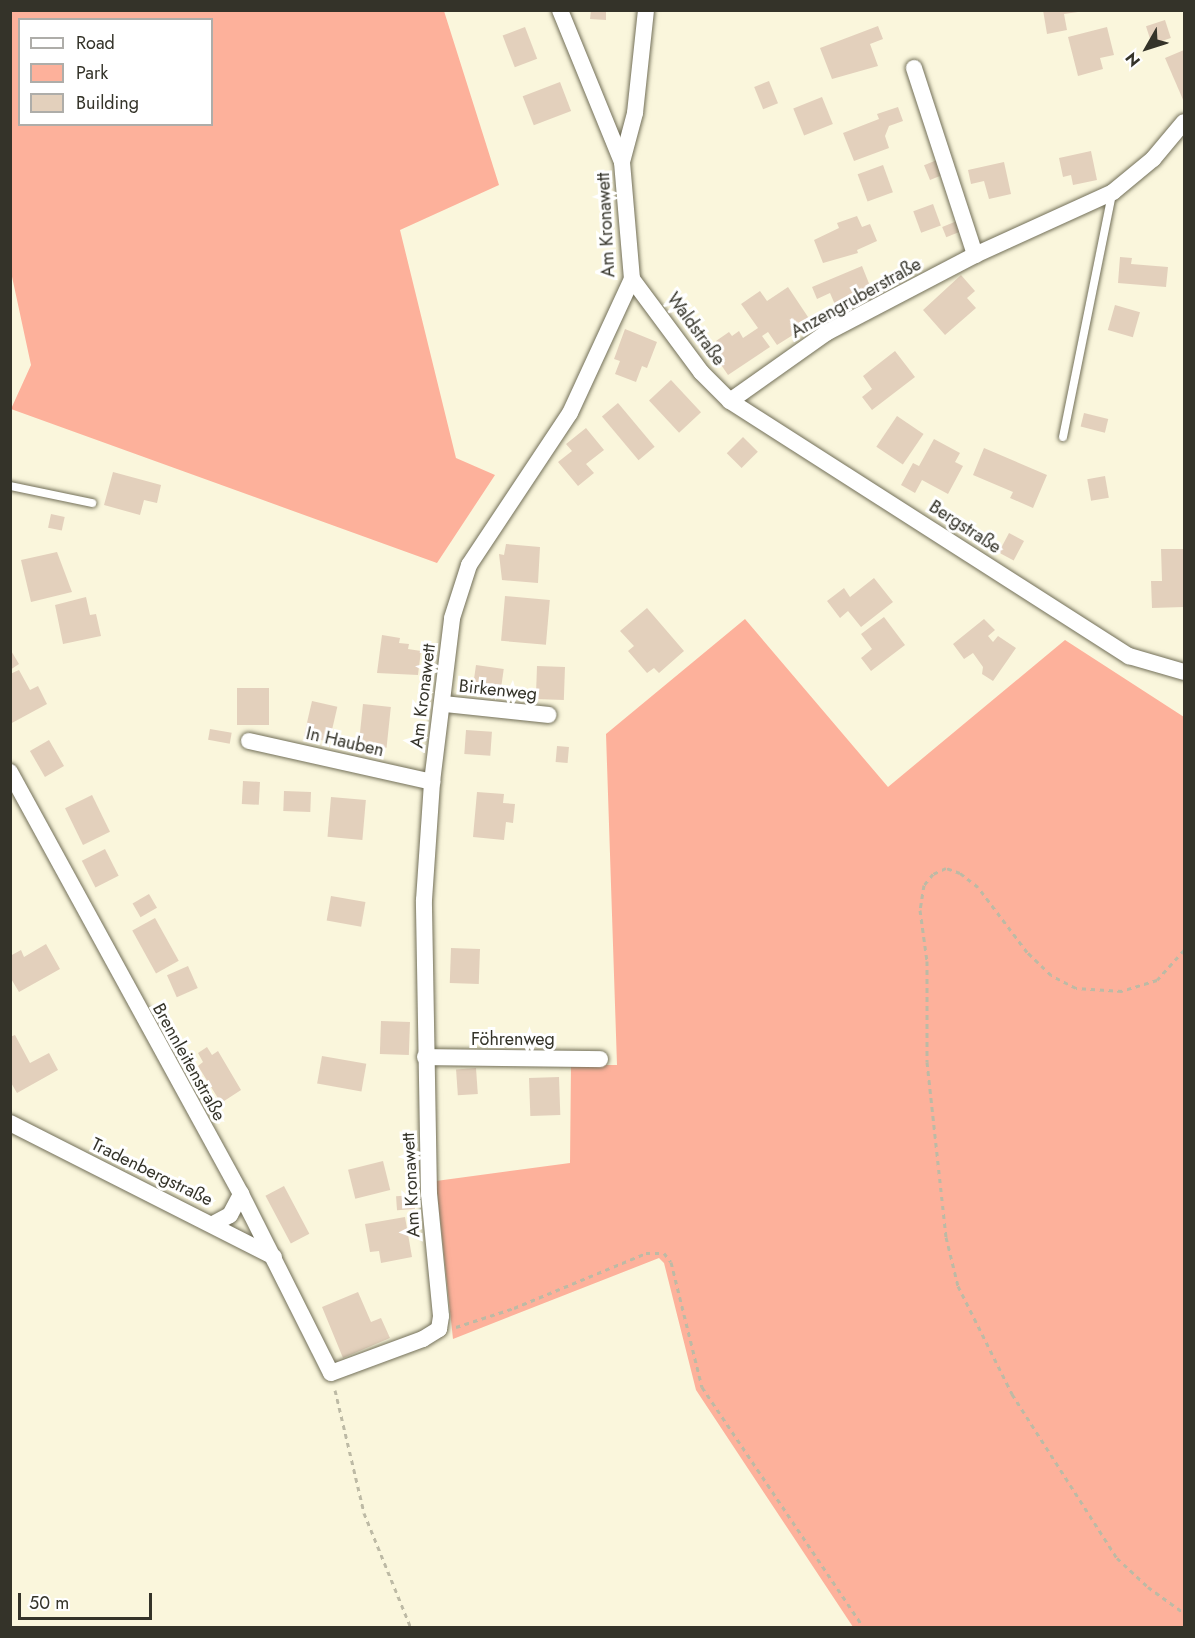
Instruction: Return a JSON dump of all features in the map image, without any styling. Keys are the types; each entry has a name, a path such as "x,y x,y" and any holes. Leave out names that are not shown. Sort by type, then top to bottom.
{"street":[{"name":"Am Kronawett","path":"439,1329 441,1316 429,1194 424,900 432,782 444,704 452,618 469,565 570,412 632,279 622,162 560,10"},
{"path":"622,162 635,113 646,10"},
{"path":"915,69 975,255"},
{"name":"Anzengruberstraße","path":"729,401 826,333 975,255 1113,192 1153,159 1185,122"},
{"name":"Waldstraße","path":"632,279 701,372 729,401"},
{"name":"Bergstraße","path":"729,401 1129,656 1185,672"},
{"name":"Birkenweg","path":"444,704 548,715"},
{"name":"In Hauben","path":"249,741 432,782"},
{"name":"Brennleitenstraße","path":"10,772 241,1194 331,1373"},
{"name":"Föhrenweg","path":"425,1058 600,1059"},
{"name":"Tradenbergstraße","path":"10,1123 213,1224 274,1258"},
{"path":"213,1224 234,1211 241,1194"},
{"path":"331,1373 423,1339 439,1329"}],"lane":[{"path":"1063,437 1113,192"},
{"path":"10,486 92,503"}],"path":[{"path":"1185,950 1157,980 1122,991 1076,988 1051,975 1027,952 978,887 960,873 946,868 933,874 924,885 920,910 927,961 927,1062 946,1237 958,1286 1012,1394 1117,1558 1148,1587 1185,1613"},
{"path":"439,1329 514,1308 646,1253 664,1253 671,1262 702,1387 864,1628"},
{"path":"331,1373 364,1512 411,1628"}],"green space":[{"path":"11,10 444,11 499,185 400,230 456,458 495,475 437,563 11,409 31,365 11,272"},
{"path":"745,619 888,787 1065,640 1184,717 1184,1627 853,1627 696,1390 664,1263 659,1258 453,1339 436,1181 570,1163 571,1065 617,1065 606,734"}],"building":[{"path":"591,10 606,10 606,20 590,19"},
{"path":"1043,10 1078,10 1078,12 1064,14 1067,30 1047,34"},
{"path":"1165,20 1171,38 1152,44 1146,26"},
{"path":"878,26 883,39 870,44 878,66 832,79 820,48"},
{"path":"525,27 537,59 515,67 503,36"},
{"path":"1107,27 1114,55 1100,58 1103,69 1078,76 1068,37"},
{"path":"1184,50 1184,102 1165,58"},
{"path":"769,81 778,103 763,109 754,87"},
{"path":"560,82 571,111 534,125 523,96"},
{"path":"822,97 833,124 804,136 793,109"},
{"path":"898,107 903,121 889,126 885,136 889,148 854,161 843,133 879,119 877,114"},
{"path":"1091,151 1097,180 1073,185 1071,175 1063,177 1059,158"},
{"path":"937,160 943,175 930,180 924,165"},
{"path":"1004,162 1011,194 989,199 984,181 971,184 968,170"},
{"path":"883,165 893,192 868,201 858,174"},
{"path":"933,204 941,226 921,233 913,211"},
{"path":"857,216 862,227 870,224 877,241 857,250 858,253 823,263 814,240 839,228 837,223"},
{"path":"957,221 961,231 946,237 942,227"},
{"path":"1120,257 1132,258 1131,264 1168,267 1166,287 1118,283"},
{"path":"862,266 872,291 836,307 830,293 817,299 812,287"},
{"path":"961,275 975,291 967,298 976,308 945,335 923,310"},
{"path":"788,287 812,323 777,345 768,332 762,336 770,347 728,375 711,350 719,345 716,341 729,332 732,336 739,331 743,338 758,328 741,304 760,291 767,301"},
{"path":"1115,305 1140,312 1133,337 1108,330"},
{"path":"625,329 657,342 647,368 642,366 636,382 615,374 620,361 614,359"},
{"path":"895,351 915,377 872,410 862,397 872,389 863,376"},
{"path":"671,380 701,412 679,433 649,400"},
{"path":"618,403 655,447 639,460 602,416"},
{"path":"1084,413 1108,419 1105,433 1081,427"},
{"path":"897,416 924,434 903,465 876,447"},
{"path":"586,428 604,450 586,464 594,473 578,486 558,462 572,451 566,444"},
{"path":"743,437 758,452 742,468 727,453"},
{"path":"934,439 960,453 955,462 963,466 948,494 922,480 915,493 901,485 913,463 919,466"},
{"path":"984,448 1047,475 1033,508 1010,498 1013,492 973,475"},
{"path":"113,472 161,485 157,503 144,500 140,515 104,505"},
{"path":"1105,476 1109,498 1091,501 1087,479"},
{"path":"51,514 65,517 62,531 48,528"},
{"path":"1009,533 1024,541 1014,560 999,552"},
{"path":"506,544 540,547 538,583 502,580 499,554 504,555"},
{"path":"1161,549 1183,549 1184,607 1152,608 1151,581 1162,581"},
{"path":"57,552 72,592 31,602 21,560"},
{"path":"874,578 893,602 861,627 848,611 840,618 827,601 844,588 850,597"},
{"path":"505,596 550,600 546,645 501,641"},
{"path":"86,597 90,615 96,614 101,636 63,644 55,605"},
{"path":"647,608 684,651 659,673 654,668 647,673 628,651 634,646 620,631"},
{"path":"884,617 905,645 871,671 861,658 872,649 861,634"},
{"path":"984,619 995,630 988,636 993,642 998,636 1016,648 993,681 982,674 983,667 973,653 964,659 953,644"},
{"path":"382,635 400,638 399,643 409,644 408,649 421,651 418,675 377,673"},
{"path":"10,649 19,664 10,670"},
{"path":"476,665 504,669 500,693 473,689"},
{"path":"537,666 565,667 564,700 536,699"},
{"path":"19,670 30,690 38,686 47,704 10,724 10,674"},
{"path":"237,688 269,688 269,725 237,725"},
{"path":"312,701 337,707 329,742 304,736"},
{"path":"363,704 391,707 387,748 359,745"},
{"path":"210,729 232,733 230,744 208,740"},
{"path":"466,730 492,732 490,756 464,754"},
{"path":"49,740 64,766 45,777 30,751"},
{"path":"557,746 569,747 568,763 556,762"},
{"path":"243,781 260,782 259,805 242,804"},
{"path":"284,791 311,792 310,812 283,811"},
{"path":"477,792 504,794 503,803 515,804 513,823 506,822 504,840 473,837"},
{"path":"92,795 110,832 83,845 65,808"},
{"path":"331,797 366,800 362,840 328,837"},
{"path":"105,849 119,876 95,888 82,861"},
{"path":"149,894 157,908 141,917 133,904"},
{"path":"331,896 365,902 361,927 327,921"},
{"path":"155,918 179,961 156,973 132,931"},
{"path":"46,944 60,969 19,992 10,977 10,956 21,950 24,957"},
{"path":"451,948 480,949 479,984 450,983"},
{"path":"188,966 198,988 177,997 167,975"},
{"path":"381,1021 410,1022 409,1055 380,1054"},
{"path":"15,1035 30,1063 49,1053 58,1070 17,1093 10,1081 10,1037"},
{"path":"207,1047 212,1055 218,1051 241,1090 221,1103 198,1066 203,1062 198,1053"},
{"path":"322,1056 366,1064 361,1091 317,1084"},
{"path":"476,1068 478,1094 458,1095 456,1069"},
{"path":"559,1077 560,1115 530,1116 529,1078"},
{"path":"383,1161 390,1190 355,1199 348,1170"},
{"path":"284,1186 309,1234 291,1244 265,1196"},
{"path":"414,1195 415,1209 397,1210 396,1196"},
{"path":"405,1217 412,1257 381,1263 379,1251 370,1252 365,1224"},
{"path":"358,1292 371,1322 381,1318 390,1338 343,1358 322,1307"}]}
